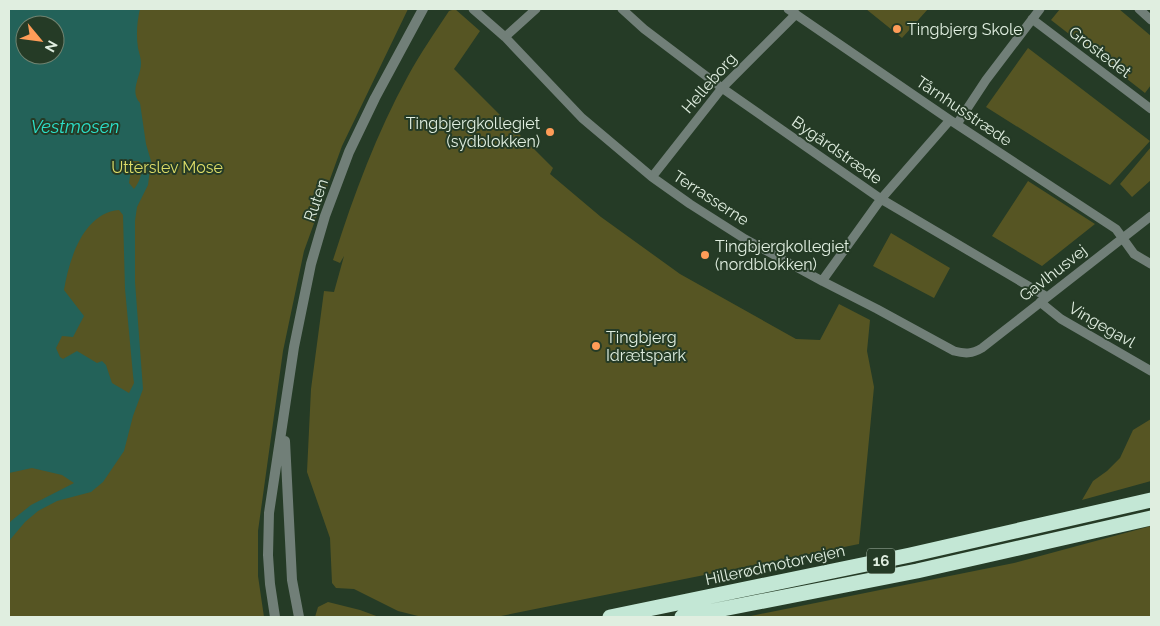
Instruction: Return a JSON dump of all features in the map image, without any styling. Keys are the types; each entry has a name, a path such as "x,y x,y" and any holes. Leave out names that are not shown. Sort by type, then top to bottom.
{"highway":[{"name":"Hillerødmotorvejen","path":"610,617 910,555 1151,500"},
{"name":"Hillerødmotorvejen","path":"682,617 917,571 1151,518"}],"street":[{"name":"Ruten","path":"275,617 268,555 269,513 294,347 307,281 326,216 349,152 423,9"},
{"name":"Terrasserne","path":"474,9 505,37 582,118 652,178 745,239 822,282 877,309 954,351 964,354 973,353"},
{"path":"505,37 536,9"},
{"name":"Bygårdstræde","path":"622,9 644,29 722,88 881,199 1044,299"},
{"path":"822,282 881,199 954,122 1040,9"},
{"path":"1139,9 1151,20"},
{"name":"Helleborg","path":"652,178 722,88 792,12"},
{"name":"Tårnhusstræde","path":"792,12 1116,229 1134,254 1151,264"},
{"name":"Grostedet","path":"1032,19 1151,109"},
{"name":"Gavlhusvej","path":"973,353 982,348 1151,216"},
{"name":"Vingegavl","path":"1044,299 1061,319 1151,371"},
{"name":"Ruten","path":"284,417 292,580 299,617"}],"green space":[{"name":"Utterslev Mose","path":"9,9 408,9 342,146 304,251 283,351 258,531 258,576 264,617 9,617"},
{"name":"Tingbjerg Idrætspark","path":"455,9 480,31 454,69 553,168 550,174 601,217 680,274 796,339 820,340 839,304 870,320 867,351 874,387 859,544 496,617 422,617 398,611 354,589 336,588 332,583 330,538 307,472 311,389 324,291 334,292 344,256 340,263 333,260 375,143 408,76 449,11"},
{"path":"866,9 928,9 902,38"},
{"path":"1060,9 1119,9 1151,36 1151,85 1145,93 1051,20"},
{"path":"1028,48 1150,141 1110,185 986,107"},
{"path":"1151,147 1151,180 1132,197 1120,184"},
{"path":"1028,181 1095,224 1042,266 992,236"},
{"path":"891,233 950,268 934,298 873,266"},
{"path":"1151,419 1151,481 1082,500 1093,481 1120,458 1133,430"},
{"path":"1151,526 1151,617 746,617 1014,563"},
{"path":"328,602 379,617 315,617 318,607"}],"water":[{"name":"Vestmosen","path":"9,9 140,9 137,38 141,68 135,89 140,103 146,144 151,161 148,185 137,207 135,221 135,282 143,389 133,416 124,451 103,482 91,492 57,501 38,511 25,522 9,541 9,524 11,521 31,505 74,483 62,475 32,468 9,473","holes":["132,161 139,161 141,169 141,176 134,189 129,183","119,210 123,215 125,289 134,383 129,393 112,383 106,365 102,361 97,363 77,351 63,359 56,348 62,336 73,337 84,316 64,290 74,252 87,229 96,220 107,213"]}],"place":[{"name":"Tingbjerg Skole","path":"897,29"},
{"name":"Tingbjergkollegiet (sydblokken)","path":"550,132"},
{"name":"Tingbjergkollegiet (nordblokken)","path":"705,255"},
{"name":"Tingbjerg Idrætspark","path":"596,346"}]}
